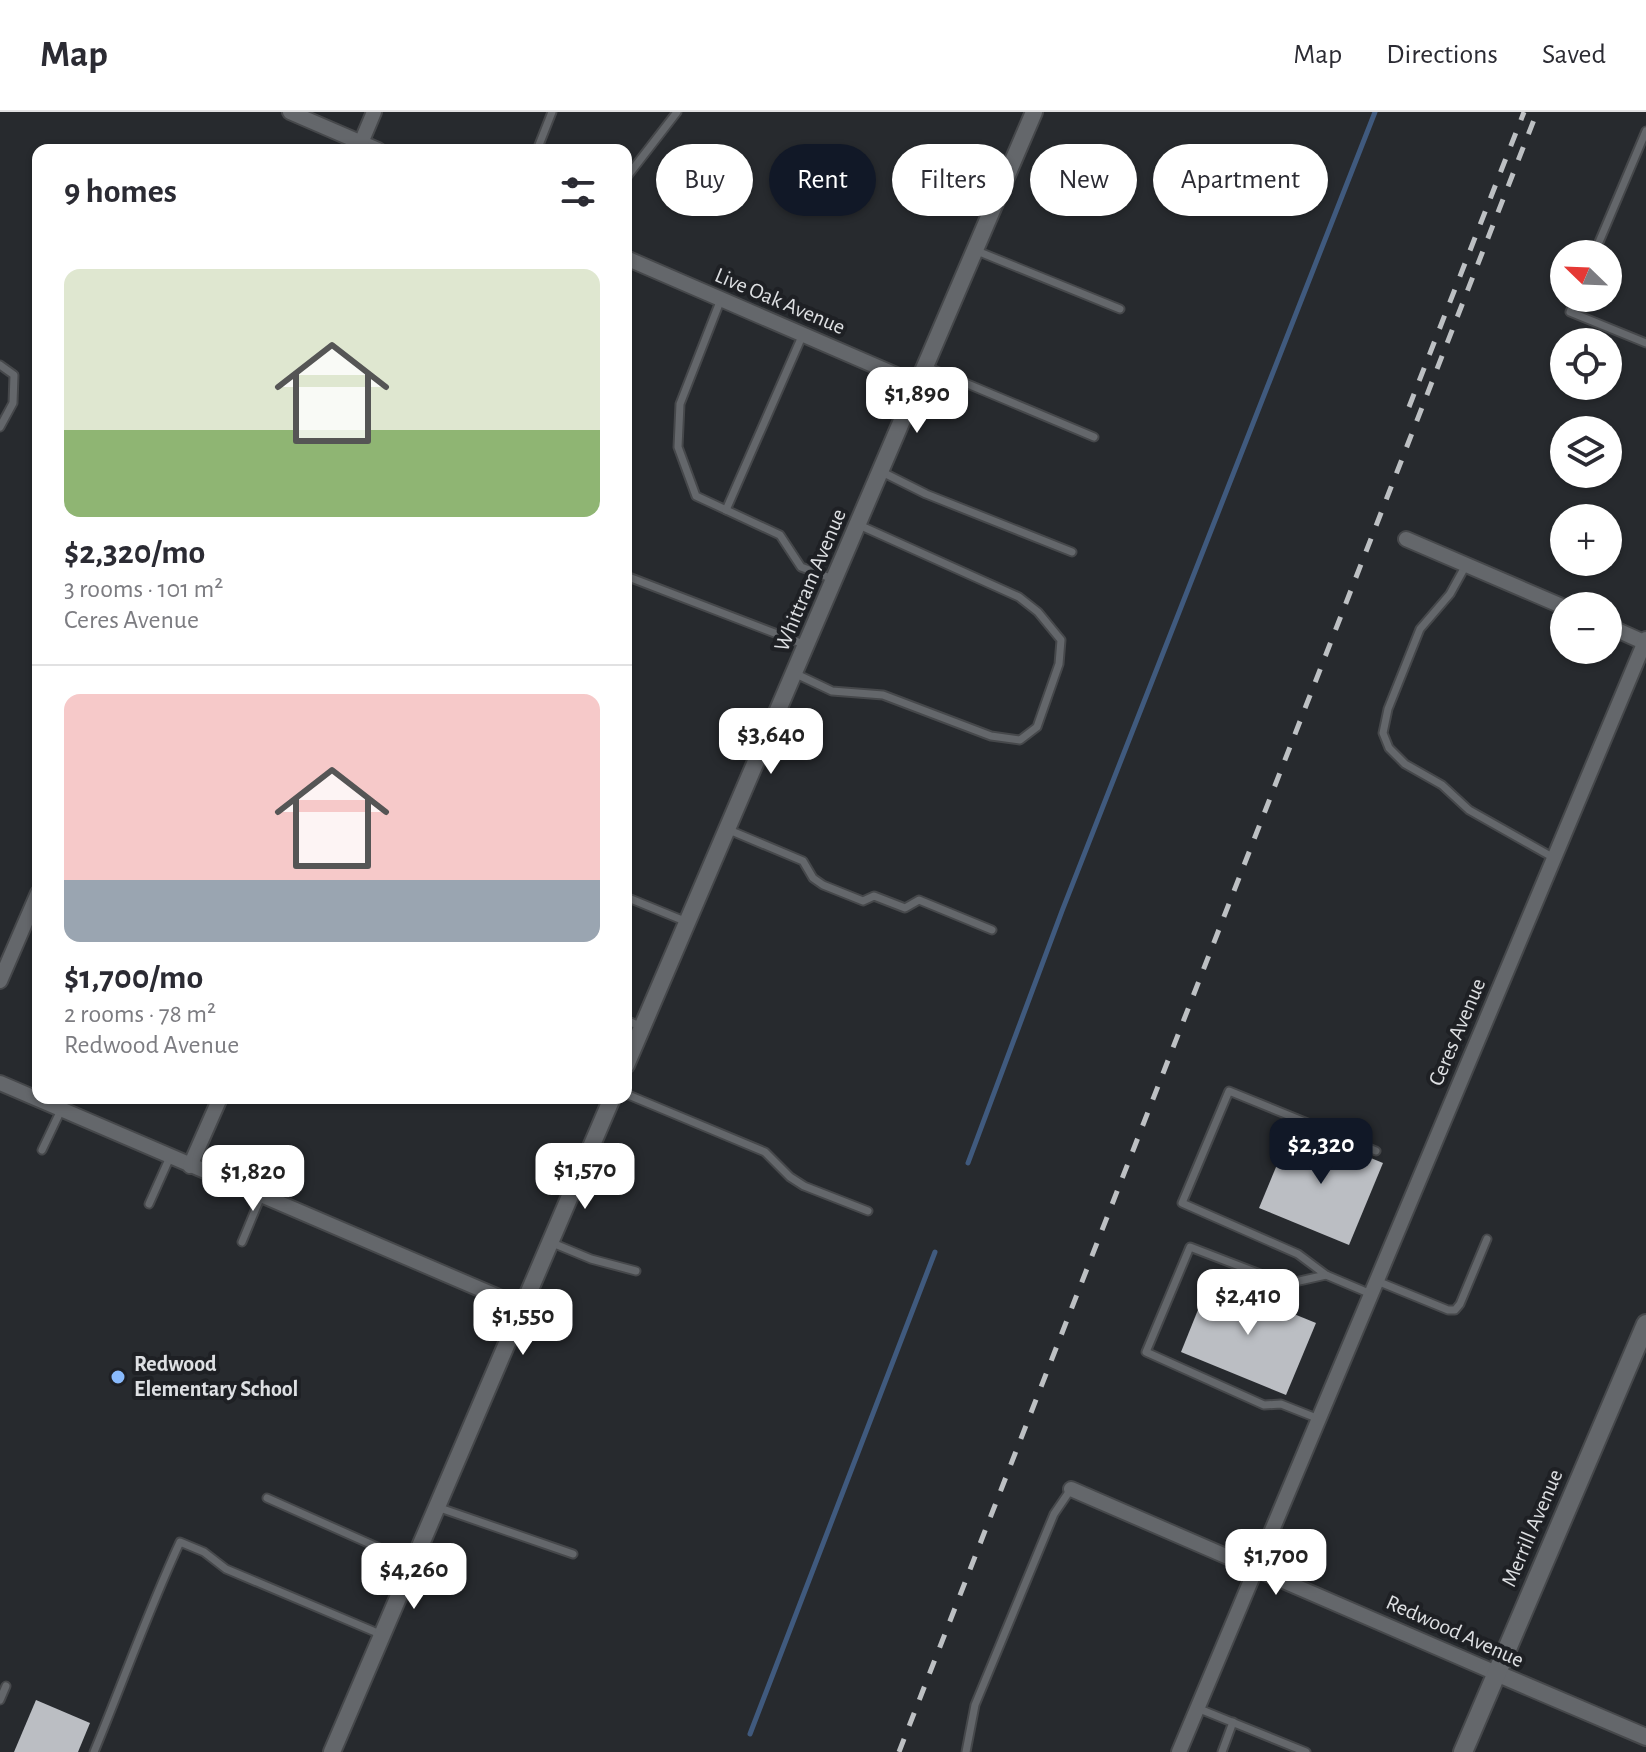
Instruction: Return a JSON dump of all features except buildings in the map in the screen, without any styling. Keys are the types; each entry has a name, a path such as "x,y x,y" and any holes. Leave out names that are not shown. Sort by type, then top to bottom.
{"main road":[{"name":"Merrill Avenue","path":"1463,1752 1646,1324"}],"street":[{"path":"290,112 355,144"},
{"path":"360,144 374,112"},
{"name":"Whittram Avenue","path":"632,1051 1034,112"},
{"name":"Live Oak Avenue","path":"632,261 917,384"},
{"path":"1406,539 1550,601"},
{"path":"1622,632 1646,641"},
{"name":"Ceres Avenue","path":"1179,1752 1646,641"},
{"path":"0,981 32,907"},
{"path":"0,1083 32,1097"},
{"path":"47,1104 522,1307"},
{"path":"190,1166 217,1104"},
{"path":"332,1752 609,1104"},
{"name":"Redwood Avenue","path":"1071,1489 1646,1737"}],"lane":[{"path":"539,144 552,112"},
{"path":"632,170 677,112"},
{"path":"1600,240 1646,131"},
{"path":"975,250 1120,309"},
{"path":"721,299 680,404 678,447 696,496 780,535 801,567 834,580"},
{"path":"1570,312 1646,343"},
{"path":"726,510 803,334"},
{"path":"0,365 14,375 13,403 0,427"},
{"path":"925,366 1094,437"},
{"path":"880,471 926,494 1072,552"},
{"path":"794,673 832,691 883,695 991,736 1020,740 1037,727 1059,664 1061,640 1038,612 1019,597 857,524"},
{"path":"1466,565 1450,594 1420,629 1388,709 1383,733 1389,748 1405,764 1442,785 1469,810 1554,858"},
{"path":"632,578 806,645"},
{"path":"727,829 803,861 813,878 823,885 863,901 874,896 905,908 919,900 992,930"},
{"path":"632,899 687,922"},
{"path":"632,1023 642,1027"},
{"path":"1376,1151 1229,1091 1182,1203 1298,1254 1326,1275 1448,1310 1455,1310 1460,1304 1487,1239"},
{"path":"632,1097 765,1152 790,1177 804,1186 868,1211"},
{"path":"42,1150 61,1110"},
{"path":"149,1204 170,1157"},
{"path":"242,1242 261,1196"},
{"path":"550,1242 591,1259 636,1271"},
{"path":"1319,1419 1281,1404 1264,1405 1146,1352 1190,1247 1286,1284 1326,1275"},
{"path":"966,1752 975,1705 1054,1514 1071,1489"},
{"path":"267,1498 413,1563"},
{"path":"437,1507 573,1554"},
{"path":"94,1752 144,1621 180,1542 204,1552 226,1569 382,1635"},
{"path":"0,1700 6,1686"},
{"path":"1197,1708 1306,1752"},
{"path":"1222,1752 1233,1722"}],"waterway":[{"path":"968,1163 1062,911 1375,112"},
{"path":"750,1734 935,1252"}],"railway":[{"path":"1409,407 1524,112"},
{"path":"899,1752 1537,112"}],"place":[{"name":"Redwood Elementary School","path":"118,1377"}]}
